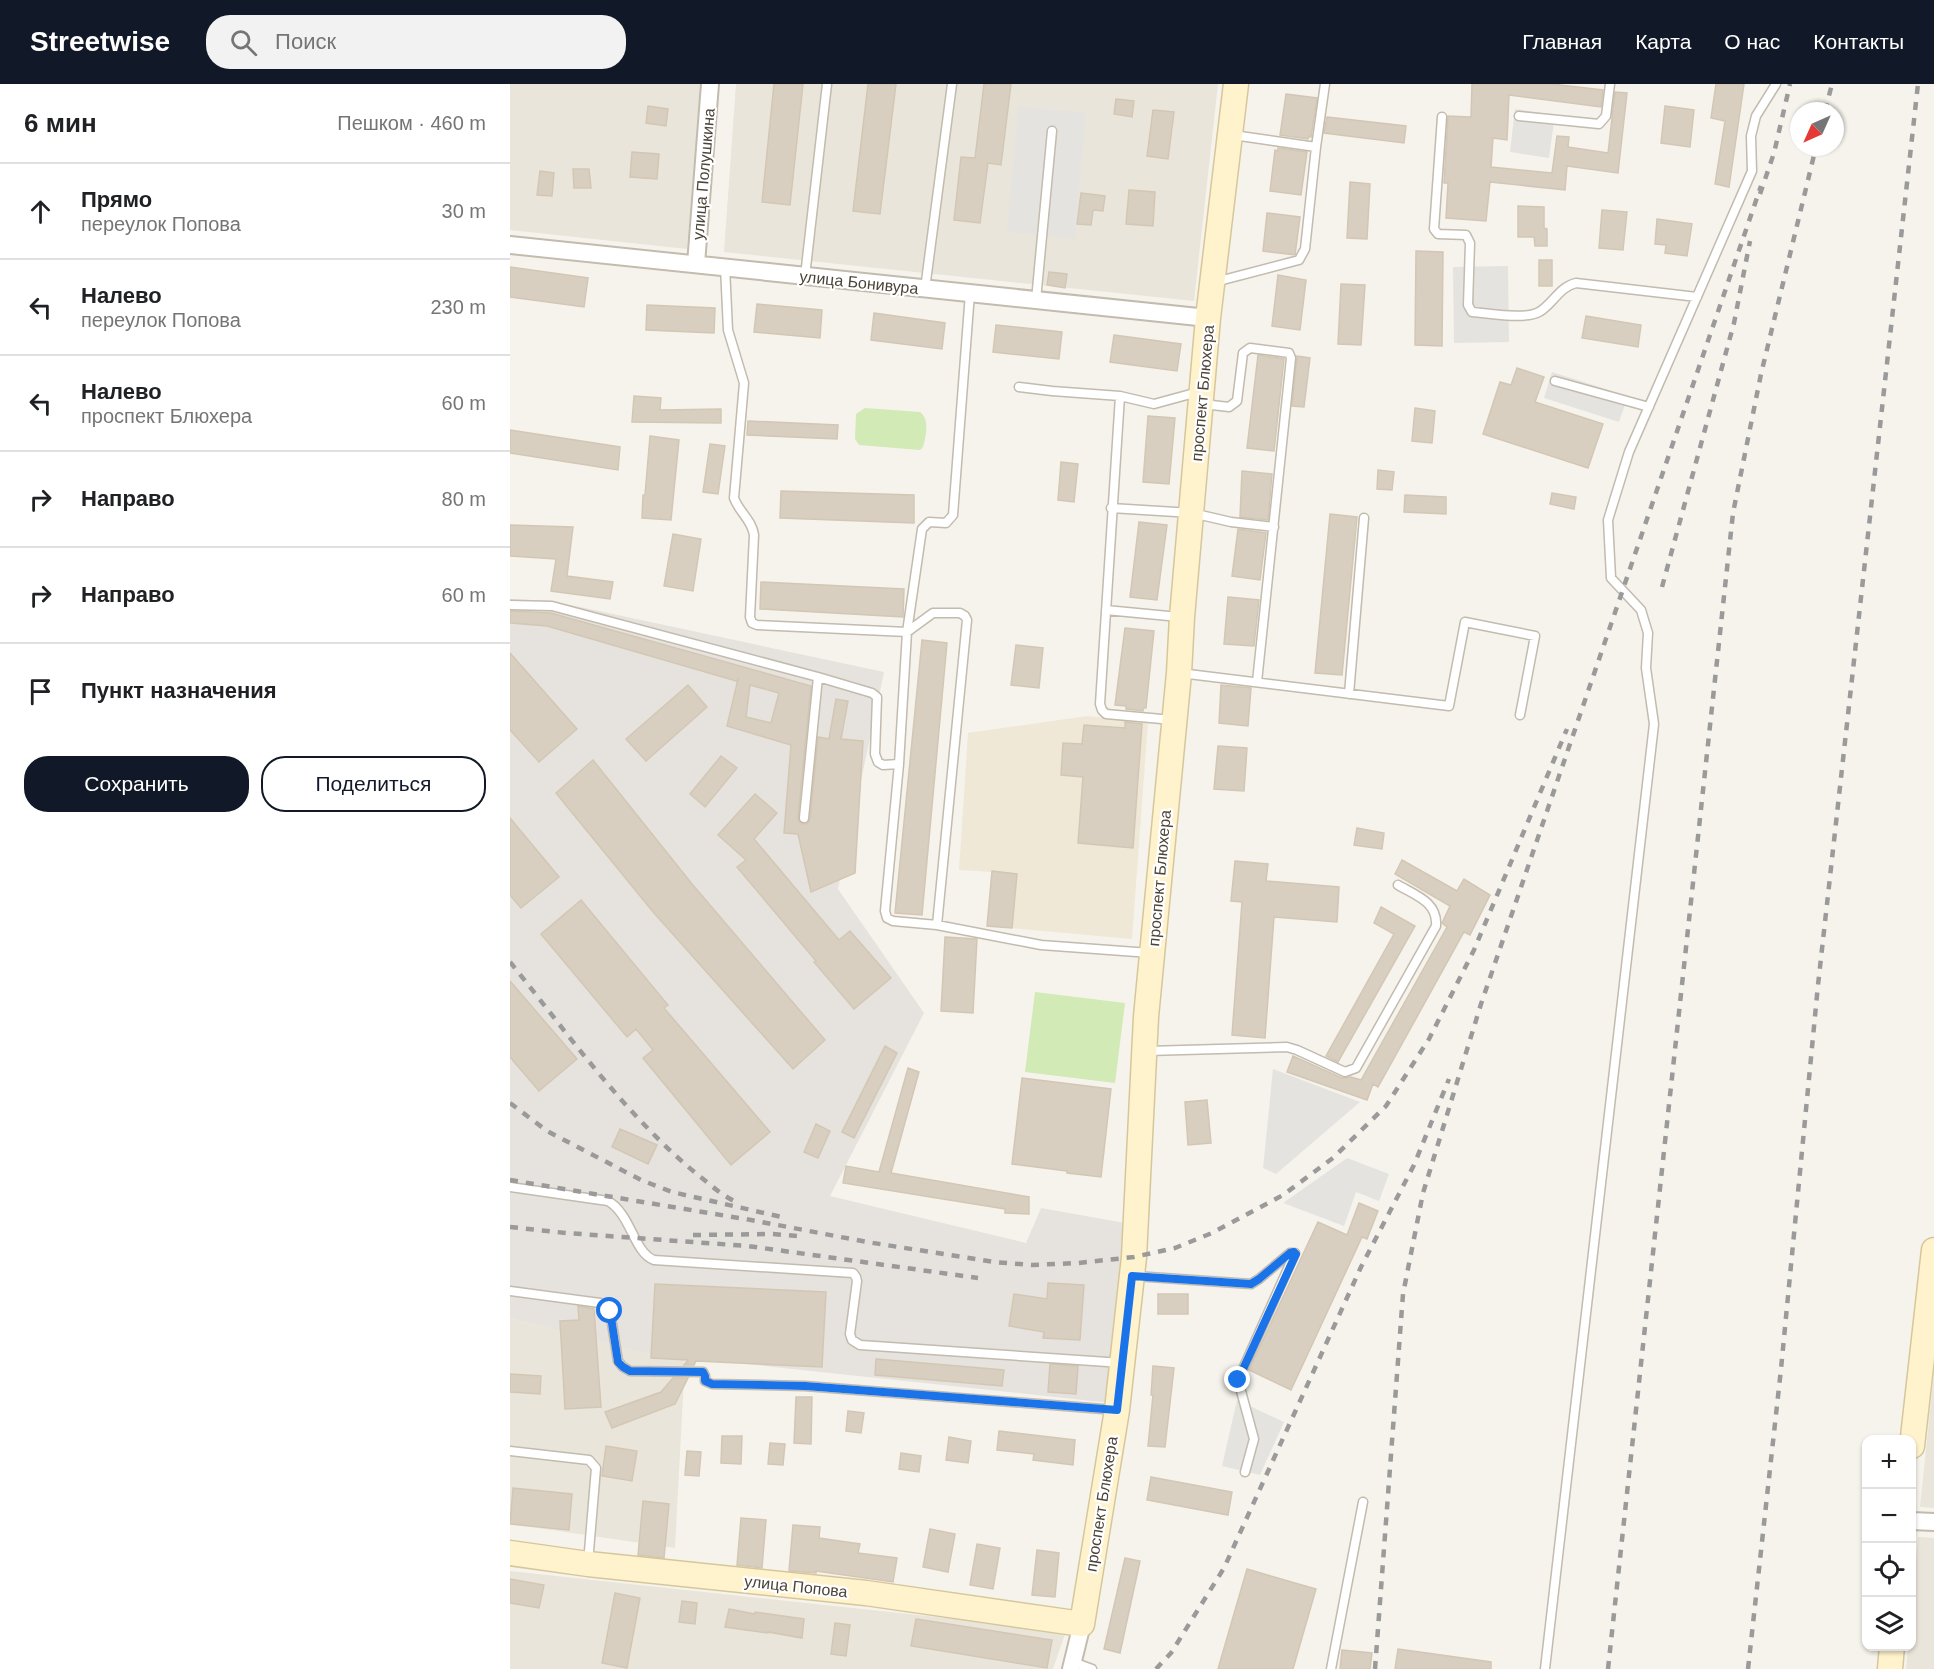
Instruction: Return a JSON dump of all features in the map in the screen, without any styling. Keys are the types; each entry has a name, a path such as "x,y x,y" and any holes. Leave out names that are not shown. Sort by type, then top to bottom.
{"street":[{"name":"улица Полушкина","path":"696,264 710,84"},
{"name":"проспект Блюхера","path":"1072,1665 1082,1624 1117,1410 1132,1276 1144,1051 1152,954 1179,673 1208,318 1236,84"},
{"name":"улица Бонивура","path":"510,245 1208,318"},
{"path":"1912,1435 1934,1250"},
{"path":"1916,1521 1934,1522"},
{"name":"улица Попова","path":"510,1553 588,1564 866,1593 1082,1624"},
{"path":"1890,1669 1892,1651"}],"lane":[{"path":"804,276 827,84"},
{"path":"925,289 952,84"},
{"path":"1212,283 1299,260 1305,249 1325,84"},
{"path":"1518,116 1599,124 1606,116 1610,84"},
{"path":"1545,1669 1654,724 1646,668 1648,633 1641,610 1611,578 1608,520 1629,452 1752,171 1751,136 1756,116 1776,84"},
{"path":"1442,117 1434,229 1438,234 1466,235 1470,243 1468,305 1472,312 1529,316 1540,312 1567,285 1576,283 1697,297"},
{"path":"1036,300 1052,131"},
{"path":"1230,134 1316,147"},
{"path":"725,267 728,330 744,383 734,498 737,506 751,523 754,535 750,617 752,623 757,626 907,632 933,613 960,613 967,620 937,926"},
{"path":"970,293 953,515 946,522 928,522 922,529 907,632 899,764 885,910 887,918 893,921 937,926 1041,945 1152,954"},
{"path":"1019,387 1052,392 1120,396 1154,404 1201,398 1229,407 1237,401 1243,352 1250,348 1289,353 1291,358 1257,682"},
{"path":"1555,381 1649,407"},
{"path":"1120,396 1100,704 1106,714 1174,720"},
{"path":"1111,508 1192,513 1231,522 1274,527"},
{"path":"1349,694 1364,518"},
{"path":"510,604 552,606 872,693 877,697 875,754 878,762 883,765 899,764"},
{"path":"1106,610 1182,617"},
{"path":"1179,673 1449,706 1465,622 1535,636 1520,715"},
{"path":"804,818 818,677"},
{"path":"1144,1051 1287,1047 1345,1072 1356,1068 1436,926 1435,912 1431,906 1398,885"},
{"path":"510,1187 608,1201 620,1210 645,1254 654,1260 853,1273 857,1281 850,1334 852,1340 860,1345 1122,1363"},
{"path":"1132,1276 1251,1284 1290,1253 1295,1253 1238,1380 1254,1439 1245,1472"},
{"path":"510,1291 600,1303 610,1311 618,1362 630,1371 703,1372 705,1381 712,1384 805,1386 1117,1410"},
{"path":"510,1451 589,1460 596,1468 588,1564"},
{"path":"1331,1669 1363,1502"},
{"path":"1072,1665 1092,1669"}],"shaded area":[{"path":"510,84 701,84 687,249 510,230"},
{"path":"736,84 1218,84 1194,301 724,252"},
{"path":"1018,106 1086,113 1075,239 1007,232"},
{"path":"1515,109 1555,115 1549,158 1510,152"},
{"path":"1508,266 1509,342 1454,343 1453,267"},
{"path":"1552,372 1628,396 1619,422 1544,398"},
{"path":"510,599 552,601 884,672 838,889 924,1013 830,1196 1026,1243 1041,1208 1125,1223 1111,1403 644,1353 510,1318"},
{"path":"1087,716 1148,722 1132,939 987,926 992,872 959,870 968,733"},
{"path":"1273,1069 1360,1102 1276,1174 1263,1168"},
{"path":"1347,1158 1389,1174 1379,1201 1356,1192 1344,1226 1283,1203"},
{"path":"510,1318 644,1353 685,1358 675,1548 510,1524"},
{"path":"1934,1373 1934,1508 1920,1507"},
{"path":"1237,1400 1284,1422 1260,1475 1222,1466"},
{"path":"1918,1537 1934,1538 1934,1669 1906,1669 1908,1651 1916,1651"},
{"path":"510,1571 1066,1631 1053,1669 510,1669"}],"green space":[{"path":"865,408 920,412 926,423 923,447 920,450 859,445 855,439 856,414"},
{"path":"1035,992 1125,1003 1115,1083 1025,1072"}],"building":[{"path":"774,84 803,84 790,205 762,202"},
{"path":"868,84 896,84 880,214 853,211"},
{"path":"984,84 1011,84 1001,165 988,163 980,223 954,220 961,157 975,158"},
{"path":"1472,84 1552,84 1603,90 1601,107 1509,95 1507,140 1493,138 1491,167 1552,173 1557,136 1569,137 1568,147 1608,153 1615,92 1627,93 1618,173 1567,166 1565,190 1490,182 1486,221 1446,218 1448,183 1444,183 1448,116 1471,117"},
{"path":"1716,84 1744,84 1729,187 1715,184 1725,121 1711,118"},
{"path":"1286,94 1317,98 1311,137 1309,136 1308,139 1280,135"},
{"path":"1116,99 1134,101 1132,117 1114,114"},
{"path":"648,106 668,109 666,126 646,123"},
{"path":"1665,106 1694,110 1690,147 1661,143"},
{"path":"1153,110 1174,112 1168,159 1147,156"},
{"path":"1327,117 1406,126 1404,143 1324,133"},
{"path":"1278,148 1307,152 1301,195 1270,191 1275,150 1278,151"},
{"path":"632,152 659,154 657,179 630,177"},
{"path":"573,169 589,169 591,188 574,188"},
{"path":"540,171 554,173 552,196 537,195"},
{"path":"1350,182 1370,184 1367,239 1347,238"},
{"path":"1129,190 1155,192 1153,226 1126,224"},
{"path":"1081,193 1105,196 1103,211 1093,210 1091,225 1077,224"},
{"path":"1518,206 1544,207 1547,246 1535,246 1534,237 1518,237"},
{"path":"1602,210 1627,212 1623,250 1599,248"},
{"path":"1267,213 1300,217 1295,255 1263,251"},
{"path":"1657,219 1692,224 1687,256 1665,253 1666,245 1655,244"},
{"path":"1416,251 1443,252 1442,346 1415,345"},
{"path":"1539,260 1552,260 1552,286 1539,286"},
{"path":"510,267 588,278 584,307 510,297"},
{"path":"1049,272 1067,274 1065,288 1047,285"},
{"path":"1278,275 1306,280 1300,330 1272,326"},
{"path":"1341,284 1365,285 1361,345 1338,344"},
{"path":"757,304 822,310 820,338 754,332"},
{"path":"647,305 715,308 714,333 646,330"},
{"path":"874,313 945,323 942,349 871,340"},
{"path":"1586,316 1641,325 1638,347 1582,338"},
{"path":"996,325 1062,332 1059,359 993,352"},
{"path":"1114,335 1181,344 1177,371 1110,362"},
{"path":"1258,355 1284,359 1274,451 1247,448"},
{"path":"1297,356 1310,358 1304,407 1292,406"},
{"path":"1517,368 1544,377 1535,402 1603,424 1588,468 1483,434 1500,382 1511,385"},
{"path":"634,396 661,398 660,410 721,409 721,423 632,422"},
{"path":"1415,408 1435,411 1432,443 1412,441"},
{"path":"1148,416 1175,418 1169,484 1143,482"},
{"path":"748,421 838,425 837,439 747,435"},
{"path":"510,430 620,447 618,470 510,453"},
{"path":"650,436 679,440 671,520 642,518"},
{"path":"710,444 725,446 718,494 703,492"},
{"path":"1061,462 1078,464 1074,502 1058,500"},
{"path":"1378,470 1394,472 1392,490 1377,489"},
{"path":"1242,471 1272,474 1268,520 1240,517"},
{"path":"781,491 914,495 914,523 780,518"},
{"path":"1552,493 1576,497 1574,509 1550,504"},
{"path":"1405,495 1446,497 1446,514 1404,512"},
{"path":"1330,514 1357,517 1342,675 1315,673"},
{"path":"1139,522 1167,525 1157,600 1130,597"},
{"path":"510,525 573,527 567,576 613,582 610,599 551,591 556,559 510,556"},
{"path":"1238,529 1266,533 1260,580 1232,576"},
{"path":"673,534 701,539 693,591 664,586"},
{"path":"761,582 904,589 903,617 760,609"},
{"path":"1228,597 1259,600 1254,646 1224,644"},
{"path":"510,611 551,613 811,686 798,817 798,821 803,824 807,824 810,819 818,737 829,739 836,699 848,701 841,739 863,741 855,873 811,892 798,834 784,833 791,745 727,726 738,679 736,681 547,626 510,623","holes":["750,685 779,693 771,723 746,717"]},
{"path":"1125,628 1154,631 1146,708 1143,708 1143,711 1115,705"},
{"path":"922,640 947,643 922,915 895,913"},
{"path":"1016,645 1043,648 1039,688 1011,685"},
{"path":"510,653 577,729 539,762 510,730"},
{"path":"688,685 707,707 646,761 626,739"},
{"path":"1221,685 1251,688 1248,726 1219,723"},
{"path":"1125,722 1142,724 1133,848 1078,843 1083,777 1061,775 1063,743 1082,744 1084,725 1125,728"},
{"path":"1218,746 1247,748 1244,791 1214,789"},
{"path":"721,756 737,768 705,807 690,794"},
{"path":"593,760 692,884 825,1040 793,1069 654,913 556,793"},
{"path":"755,794 777,813 754,839 839,940 850,931 891,978 854,1009 737,867 746,860 718,835"},
{"path":"510,818 559,877 521,908 510,895"},
{"path":"1357,828 1384,833 1382,849 1354,845"},
{"path":"1402,860 1457,891 1464,879 1490,895 1470,935 1464,932 1378,1087 1373,1084 1367,1100 1287,1072 1293,1056 1342,1078 1351,1077 1361,1080 1447,927 1442,923 1450,906 1395,874"},
{"path":"1235,861 1268,864 1266,881 1339,887 1337,922 1274,917 1265,1038 1232,1035 1242,902 1231,901"},
{"path":"992,871 1017,874 1012,928 987,926"},
{"path":"581,900 668,1005 664,1008 770,1132 731,1165 643,1058 653,1050 636,1029 627,1037 541,934"},
{"path":"1381,907 1415,926 1338,1062 1326,1056 1394,934 1374,923"},
{"path":"945,937 977,939 973,1013 941,1011"},
{"path":"510,981 577,1059 539,1091 510,1057"},
{"path":"885,1046 897,1053 854,1138 842,1132"},
{"path":"908,1068 919,1072 891,1173 1029,1197 1029,1214 1005,1213 1005,1209 843,1183 846,1166 879,1172"},
{"path":"1022,1078 1111,1089 1101,1177 1012,1164"},
{"path":"1207,1100 1211,1143 1188,1145 1185,1102"},
{"path":"816,1124 830,1131 818,1158 804,1152"},
{"path":"620,1129 657,1145 648,1164 612,1147"},
{"path":"1359,1203 1378,1211 1367,1239 1362,1237 1291,1390 1249,1370 1318,1222 1347,1235"},
{"path":"1048,1283 1084,1285 1080,1340 1043,1338 1044,1332 1009,1326 1014,1294 1047,1299"},
{"path":"655,1284 826,1292 822,1367 696,1361 694,1365 684,1365 688,1360 651,1358"},
{"path":"1158,1294 1188,1294 1188,1314 1158,1314"},
{"path":"578,1306 594,1309 601,1407 565,1409 560,1321 579,1320"},
{"path":"876,1359 1004,1370 1002,1386 875,1375"},
{"path":"1050,1364 1078,1366 1076,1394 1048,1392"},
{"path":"1153,1366 1174,1368 1165,1447 1148,1446 1153,1395 1151,1395"},
{"path":"510,1374 541,1376 540,1394 510,1392"},
{"path":"673,1378 688,1378 675,1404 612,1428 605,1412 661,1392"},
{"path":"796,1397 812,1397 811,1444 794,1443"},
{"path":"848,1411 864,1413 861,1433 846,1431"},
{"path":"999,1431 1075,1440 1073,1465 1033,1460 1034,1454 997,1450"},
{"path":"722,1436 742,1436 741,1464 721,1463"},
{"path":"949,1437 971,1441 968,1463 946,1460"},
{"path":"770,1443 785,1444 783,1465 768,1464"},
{"path":"606,1446 637,1451 632,1481 602,1476"},
{"path":"687,1451 701,1452 699,1476 685,1475"},
{"path":"901,1453 921,1456 919,1472 899,1469"},
{"path":"1151,1477 1232,1492 1228,1515 1147,1500"},
{"path":"513,1488 572,1494 569,1530 510,1524"},
{"path":"643,1501 669,1504 664,1558 638,1555"},
{"path":"741,1518 766,1520 762,1568 737,1565"},
{"path":"793,1525 820,1527 819,1538 860,1544 858,1553 897,1558 893,1582 816,1571 816,1573 789,1571"},
{"path":"930,1529 955,1534 948,1572 923,1567"},
{"path":"977,1544 1000,1548 993,1589 970,1585"},
{"path":"1037,1550 1059,1553 1055,1597 1032,1595"},
{"path":"1125,1558 1140,1561 1120,1653 1104,1649"},
{"path":"1247,1569 1316,1589 1293,1669 1218,1669"},
{"path":"510,1579 544,1585 539,1608 510,1603"},
{"path":"615,1593 640,1598 627,1668 602,1663"},
{"path":"682,1601 697,1603 695,1624 679,1622"},
{"path":"729,1609 804,1619 802,1638 725,1627"},
{"path":"916,1619 1052,1640 1047,1668 911,1646"},
{"path":"835,1623 850,1625 846,1656 831,1654"},
{"path":"1398,1649 1491,1662 1491,1669 1395,1669"},
{"path":"1342,1650 1372,1653 1370,1669 1340,1669"}],"railway":[{"path":"1760,194 1774,153 1790,84"},
{"path":"1827,102 1832,84"},
{"path":"1748,1669 1781,1369 1818,985 1918,84"},
{"path":"1608,1669 1733,513 1761,374 1814,156"},
{"path":"1375,1669 1403,1294 1423,1193 1481,1004 1761,186"},
{"path":"1662,587 1734,323 1750,241"},
{"path":"510,1180 751,1220 867,1242 994,1262 1032,1265 1134,1257 1175,1248 1212,1233 1283,1195 1333,1158 1386,1106 1429,1039 1474,950 1567,729"},
{"path":"510,962 599,1073 646,1127 698,1175 722,1194 739,1203"},
{"path":"1156,1669 1171,1653 1224,1568 1361,1267 1414,1165 1449,1079"},
{"path":"510,1103 547,1131 641,1180 672,1192 786,1218"},
{"path":"510,1227 748,1246 978,1278"},
{"path":"693,1235 797,1236"}],"route":[{"path":"610,1311 618,1362 630,1371 703,1372 705,1381 712,1384 805,1386 1117,1410 1132,1276 1251,1284 1294,1252 1296,1254 1238,1380"}]}
